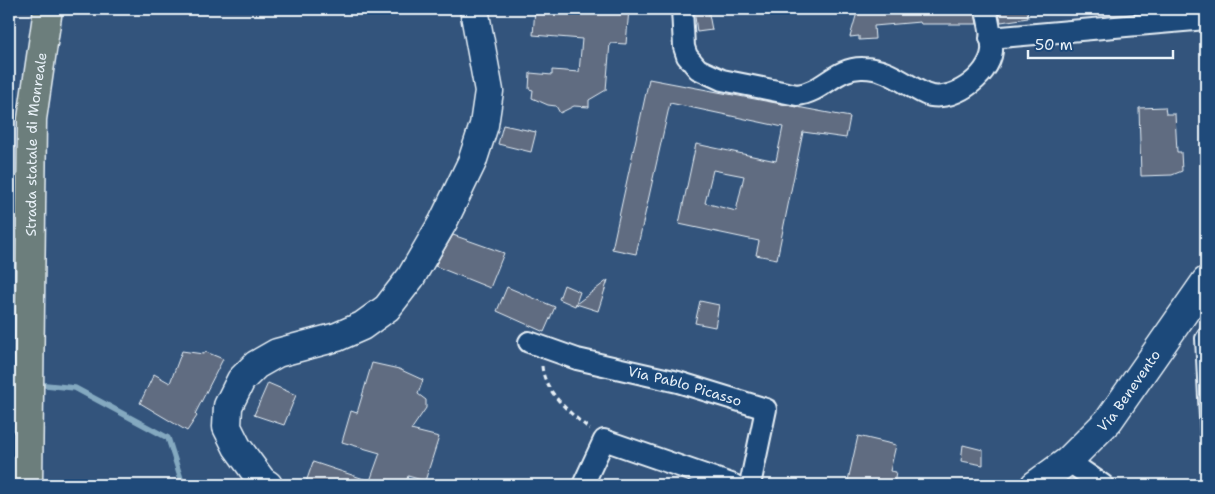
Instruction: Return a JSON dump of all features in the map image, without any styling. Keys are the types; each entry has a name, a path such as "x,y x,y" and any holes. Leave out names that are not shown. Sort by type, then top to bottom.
{"main road":[{"name":"Strada statale di Monreale","path":"28,485 32,119 48,9"},
{"path":"268,485 262,481 236,447 227,427 228,406 241,380 256,365 277,353 337,337 362,326 387,308 411,277 443,222 472,162 484,125 489,91 474,13"},
{"name":"Via Benevento","path":"1036,485 1068,461 1109,420 1206,281"}],"street":[{"path":"682,9 684,47 687,56 698,69 722,80 790,94 804,94 811,92 840,73 860,68 870,68 886,72 926,94 936,97 948,95 968,86 983,70 992,51 986,9"},
{"path":"990,38 1164,16 1206,20"},
{"name":"Via Pablo Picasso","path":"536,345 577,359 678,382 766,409 750,485"},
{"path":"583,485 604,440 734,485"},
{"path":"1068,461 1103,485"}],"lane":[{"path":"1206,330 1201,338 1206,438"}],"path":[{"path":"536,345 541,355 543,374 554,393 574,416 604,440"}],"building":[{"path":"535,9 629,9 626,44 610,43 606,90 589,100 589,107 574,106 560,113 556,106 548,105 532,98 533,90 529,89 530,73 552,75 552,70 579,72 582,39 533,35"},
{"path":"694,9 708,9 712,30 697,32"},
{"path":"858,9 974,9 977,24 921,24 920,22 874,26 875,39 859,40 859,36 850,37"},
{"path":"998,9 1027,9 1028,18 1001,22"},
{"path":"649,79 850,117 846,138 803,132 777,259 756,255 759,241 679,224 696,144 776,161 783,127 670,103 636,254 612,249","holes":["713,170 744,176 736,211 705,203"]},
{"path":"1165,107 1166,114 1175,114 1177,152 1181,152 1182,171 1172,175 1141,176 1139,108"},
{"path":"503,125 536,132 531,152 498,144"},
{"path":"453,235 504,253 490,288 435,266"},
{"path":"608,280 598,311 576,304"},
{"path":"564,285 580,292 575,306 559,299"},
{"path":"507,287 555,307 544,332 497,311"},
{"path":"700,301 719,305 715,327 695,323"},
{"path":"182,351 203,354 206,352 223,359 195,414 197,416 187,431 140,403 154,374 170,383"},
{"path":"372,363 399,369 423,380 418,394 426,400 426,408 411,430 439,437 425,481 408,476 405,485 305,485 313,462 370,481 380,453 342,442 351,411 357,413"},
{"path":"268,383 296,395 284,425 254,415"},
{"path":"858,436 896,445 890,471 896,472 894,485 847,485"},
{"path":"963,445 983,450 983,465 961,461"}],"waterway":[{"path":"9,382 22,383"},
{"path":"36,384 75,388 168,438 183,485"}]}
